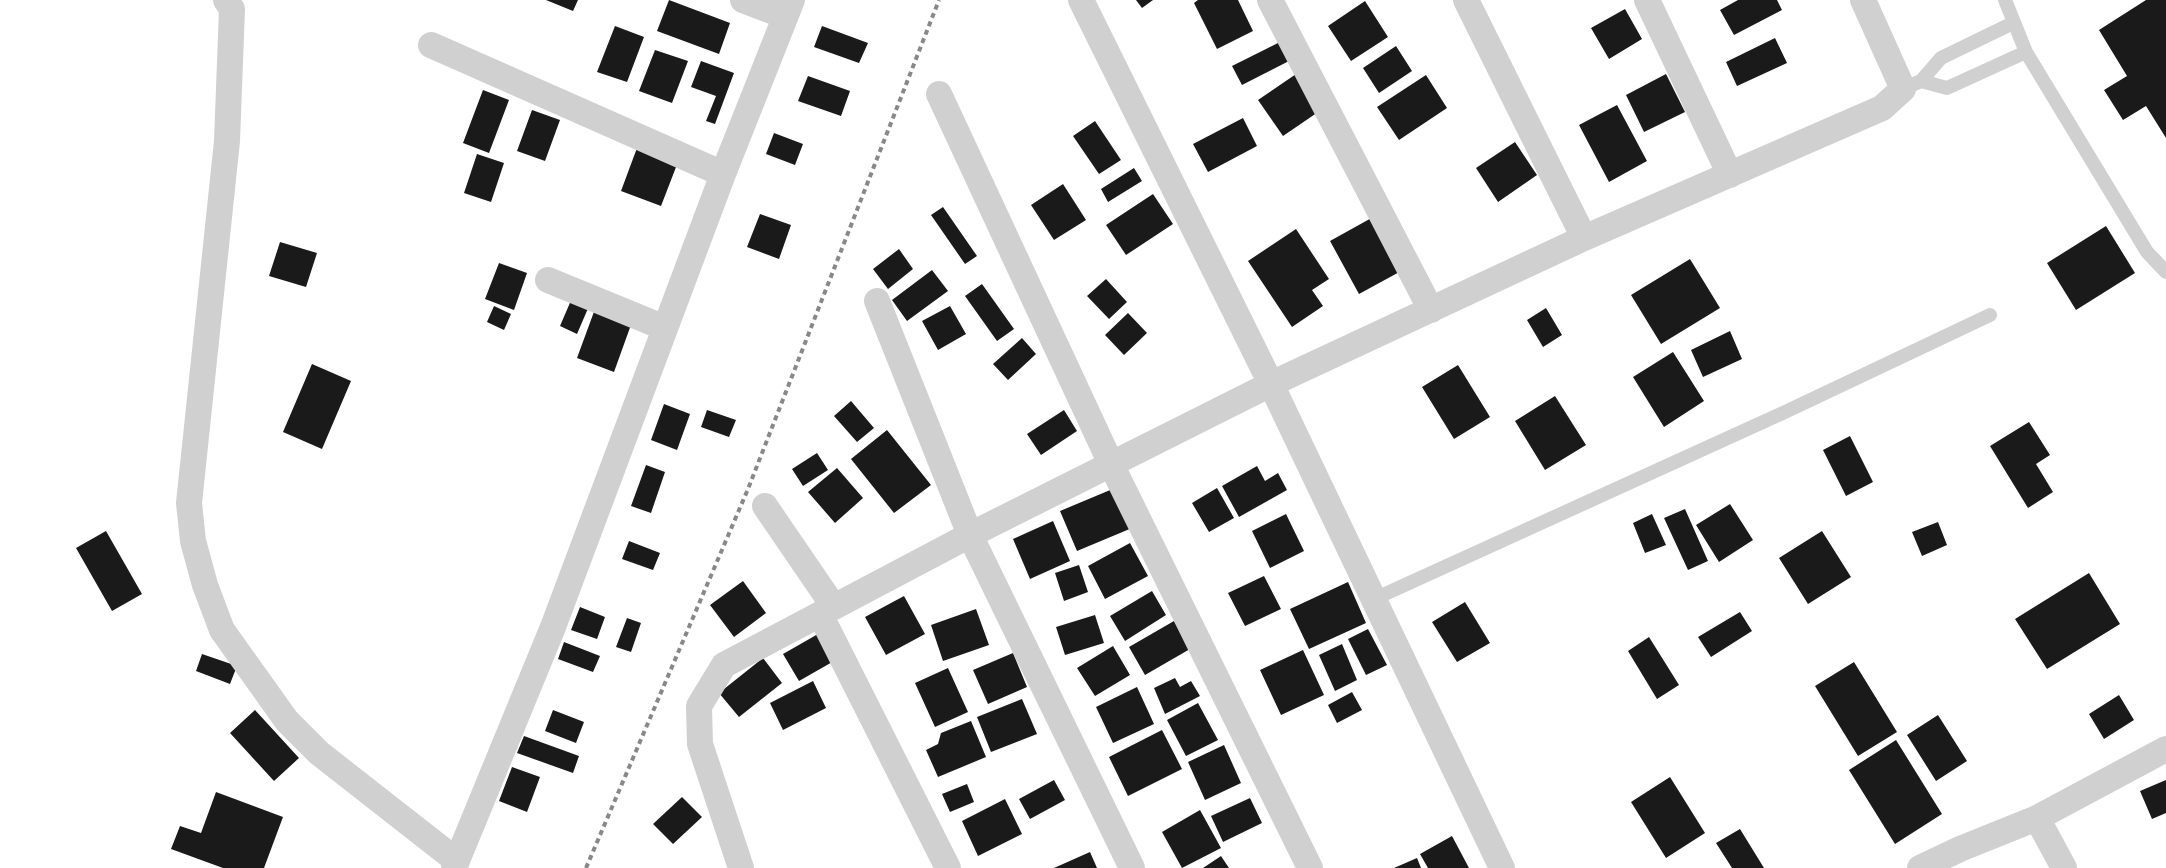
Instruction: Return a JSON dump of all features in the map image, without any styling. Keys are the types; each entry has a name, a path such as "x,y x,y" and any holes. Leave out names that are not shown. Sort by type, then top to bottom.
{"street":[{"path":"226,0 232,9 227,141 189,503 193,541 202,576 222,630 287,721 319,753 456,864 553,627 723,174 789,8 743,0"},
{"path":"1080,0 1271,384 1502,868"},
{"path":"1270,0 1431,310"},
{"path":"1466,0 1584,238"},
{"path":"1647,0 1730,175"},
{"path":"741,868 700,744 698,706 724,665 970,535 1271,384 1584,238 1882,108 1912,85 1863,0"},
{"path":"431,45 723,174"},
{"path":"939,94 1111,464 1310,868"},
{"path":"548,280 665,328"},
{"path":"877,301 970,535 1132,868"},
{"path":"765,506 827,611 948,868"},
{"path":"1920,868 1960,849 2037,818 2166,749"},
{"path":"2037,818 2064,868"}],"lane":[{"path":"2005,0 2026,52 2148,252 2166,272"},
{"path":"1912,85 1940,58 2013,23"},
{"path":"1912,85 1947,88 2026,52"},
{"path":"1374,599 1776,416 1990,315"}],"building":[{"path":"546,0 578,0 573,11"},
{"path":"669,0 730,23 719,54 657,31"},
{"path":"1136,0 1153,0 1142,8"},
{"path":"1198,0 1238,0 1253,31 1217,49 1194,3"},
{"path":"1738,0 1777,0 1782,10 1734,35 1720,10"},
{"path":"2146,0 2166,0 2166,138 2146,106 2123,120 2104,90 2127,76 2099,30"},
{"path":"1365,1 1388,37 1351,61 1328,26"},
{"path":"1625,9 1642,39 1609,59 1591,28"},
{"path":"615,26 644,37 627,82 597,72"},
{"path":"822,26 868,43 859,63 814,47"},
{"path":"1775,38 1787,63 1737,86 1726,62"},
{"path":"1280,42 1289,61 1242,85 1232,66"},
{"path":"1396,46 1412,71 1379,93 1363,68"},
{"path":"655,50 688,61 672,103 639,91"},
{"path":"701,61 734,73 715,124 706,121 716,96 691,87"},
{"path":"1299,72 1324,108 1283,136 1258,100"},
{"path":"1666,74 1685,112 1644,132 1626,95"},
{"path":"1426,75 1447,108 1399,140 1377,107"},
{"path":"808,76 850,91 841,116 798,101"},
{"path":"483,90 509,100 489,153 463,143"},
{"path":"1617,105 1647,161 1609,182 1579,125"},
{"path":"532,110 560,120 545,161 517,151"},
{"path":"1243,118 1257,146 1208,172 1193,144"},
{"path":"1095,121 1121,160 1099,174 1073,136"},
{"path":"774,133 803,144 795,165 766,154"},
{"path":"1515,142 1537,175 1498,202 1476,168"},
{"path":"637,148 678,162 661,206 621,191"},
{"path":"477,154 504,163 491,202 464,193"},
{"path":"1134,168 1142,181 1108,202 1101,189"},
{"path":"1063,184 1086,220 1054,240 1031,205"},
{"path":"1153,194 1173,224 1126,255 1106,225"},
{"path":"943,207 977,256 965,264 931,215"},
{"path":"760,214 791,225 779,259 747,247"},
{"path":"1375,216 1403,270 1359,294 1330,241"},
{"path":"2106,226 2135,273 2076,310 2047,263"},
{"path":"1296,229 1329,279 1312,290 1323,306 1292,327 1248,261"},
{"path":"280,242 317,253 306,287 269,276"},
{"path":"899,249 913,269 888,289 873,269"},
{"path":"1690,259 1720,308 1661,344 1631,295"},
{"path":"499,263 527,273 514,310 485,299"},
{"path":"932,270 948,291 907,321 892,300"},
{"path":"1106,279 1127,302 1109,319 1087,296"},
{"path":"982,284 1014,329 997,341 965,296"},
{"path":"572,298 589,306 577,334 560,326"},
{"path":"494,306 511,314 504,330 487,322"},
{"path":"950,306 966,334 938,350 922,321"},
{"path":"1546,308 1562,335 1543,347 1527,320"},
{"path":"595,309 632,322 614,372 577,358"},
{"path":"1128,313 1147,333 1124,355 1105,335"},
{"path":"1730,331 1742,359 1703,377 1691,350"},
{"path":"1022,338 1036,354 1008,380 993,364"},
{"path":"1673,352 1704,401 1664,427 1633,377"},
{"path":"312,364 351,381 322,449 283,432"},
{"path":"1458,365 1490,417 1454,439 1422,387"},
{"path":"1555,396 1586,445 1545,470 1515,421"},
{"path":"851,401 874,428 857,442 834,416"},
{"path":"664,404 690,414 677,450 651,440"},
{"path":"707,410 736,420 729,437 701,427"},
{"path":"1064,410 1077,431 1041,455 1027,434"},
{"path":"2029,422 2050,455 2036,464 2053,492 2028,508 1990,446"},
{"path":"887,430 931,485 894,513 851,459"},
{"path":"1850,436 1873,482 1846,496 1823,450"},
{"path":"817,453 828,470 803,486 792,469"},
{"path":"646,465 665,472 651,513 631,506"},
{"path":"1257,466 1265,481 1278,473 1287,490 1239,517 1222,486"},
{"path":"837,468 863,498 835,523 808,492"},
{"path":"1115,488 1132,528 1077,551 1060,511"},
{"path":"1217,488 1234,518 1209,532 1192,503"},
{"path":"1730,504 1753,540 1719,562 1696,525"},
{"path":"1685,509 1708,561 1688,570 1664,518"},
{"path":"1286,514 1304,551 1270,568 1252,531"},
{"path":"1652,514 1666,545 1645,553 1633,523"},
{"path":"1053,521 1070,561 1030,579 1013,539"},
{"path":"1938,522 1947,545 1922,556 1912,532"},
{"path":"106,531 142,594 112,611 76,548"},
{"path":"1822,531 1851,577 1808,604 1779,558"},
{"path":"629,541 660,553 653,570 622,559"},
{"path":"1130,543 1148,576 1105,599 1088,566"},
{"path":"1079,565 1088,592 1064,601 1055,573"},
{"path":"2089,573 2120,624 2047,669 2015,619"},
{"path":"1264,576 1281,609 1245,626 1228,593"},
{"path":"743,581 766,613 734,637 710,605"},
{"path":"1348,582 1366,623 1309,649 1290,609"},
{"path":"1152,591 1166,615 1125,641 1110,616"},
{"path":"904,596 925,634 886,655 865,617"},
{"path":"1465,602 1490,643 1457,662 1432,622"},
{"path":"580,607 605,617 597,639 571,630"},
{"path":"976,609 989,645 943,661 931,625"},
{"path":"1740,612 1752,631 1711,657 1698,637"},
{"path":"1095,615 1104,643 1065,655 1056,627"},
{"path":"627,618 641,623 631,652 616,647"},
{"path":"1174,621 1190,649 1145,675 1129,647"},
{"path":"1368,629 1387,665 1366,675 1348,639"},
{"path":"818,634 834,661 799,681 783,654"},
{"path":"1649,637 1679,685 1657,699 1628,651"},
{"path":"564,642 600,656 593,672 558,659"},
{"path":"1342,644 1357,680 1335,691 1319,655"},
{"path":"1113,646 1130,675 1095,696 1077,668"},
{"path":"1303,650 1324,695 1281,715 1260,670"},
{"path":"1013,653 1027,687 988,704 973,670"},
{"path":"202,654 237,666 230,684 196,671"},
{"path":"763,658 782,683 739,717 719,693"},
{"path":"1854,662 1897,732 1858,756 1815,686"},
{"path":"948,668 968,712 935,727 915,683"},
{"path":"1175,678 1180,687 1191,681 1200,696 1165,714 1154,688"},
{"path":"813,681 826,708 783,730 770,703"},
{"path":"1137,687 1154,724 1113,743 1096,707"},
{"path":"1352,692 1362,710 1337,723 1328,705"},
{"path":"2119,695 2134,720 2104,739 2089,714"},
{"path":"1022,699 1037,734 991,752 977,717"},
{"path":"1198,703 1218,740 1186,756 1167,720"},
{"path":"255,710 299,758 274,781 230,733"},
{"path":"553,710 584,722 576,743 545,731"},
{"path":"1938,715 1967,761 1936,781 1907,735"},
{"path":"971,721 986,757 938,777 926,750 938,744 941,733"},
{"path":"1162,730 1182,769 1128,796 1109,757"},
{"path":"524,736 579,756 573,773 517,753"},
{"path":"1896,740 1942,814 1895,844 1849,770"},
{"path":"1224,745 1241,783 1205,800 1188,762"},
{"path":"512,767 540,777 527,812 499,801"},
{"path":"1670,777 1705,833 1666,858 1631,802"},
{"path":"1054,780 1065,800 1030,819 1019,799"},
{"path":"2166,780 2166,813 2152,819 2140,791"},
{"path":"967,784 974,802 950,812 942,794"},
{"path":"216,792 283,817 264,868 223,868 171,849 180,826 201,833"},
{"path":"682,797 702,817 673,844 653,824"},
{"path":"1250,798 1262,823 1223,842 1211,816"},
{"path":"1005,799 1022,834 978,856 962,821"},
{"path":"1200,810 1221,848 1182,868 1162,832"},
{"path":"1740,829 1764,868 1732,868 1716,843"},
{"path":"1452,836 1469,868 1428,868 1420,854"},
{"path":"1090,852 1097,868 1054,868"},
{"path":"1221,856 1229,868 1203,868"},
{"path":"1417,858 1421,868 1394,868"}],"railway":[{"path":"586,868 748,489 939,0"}]}
